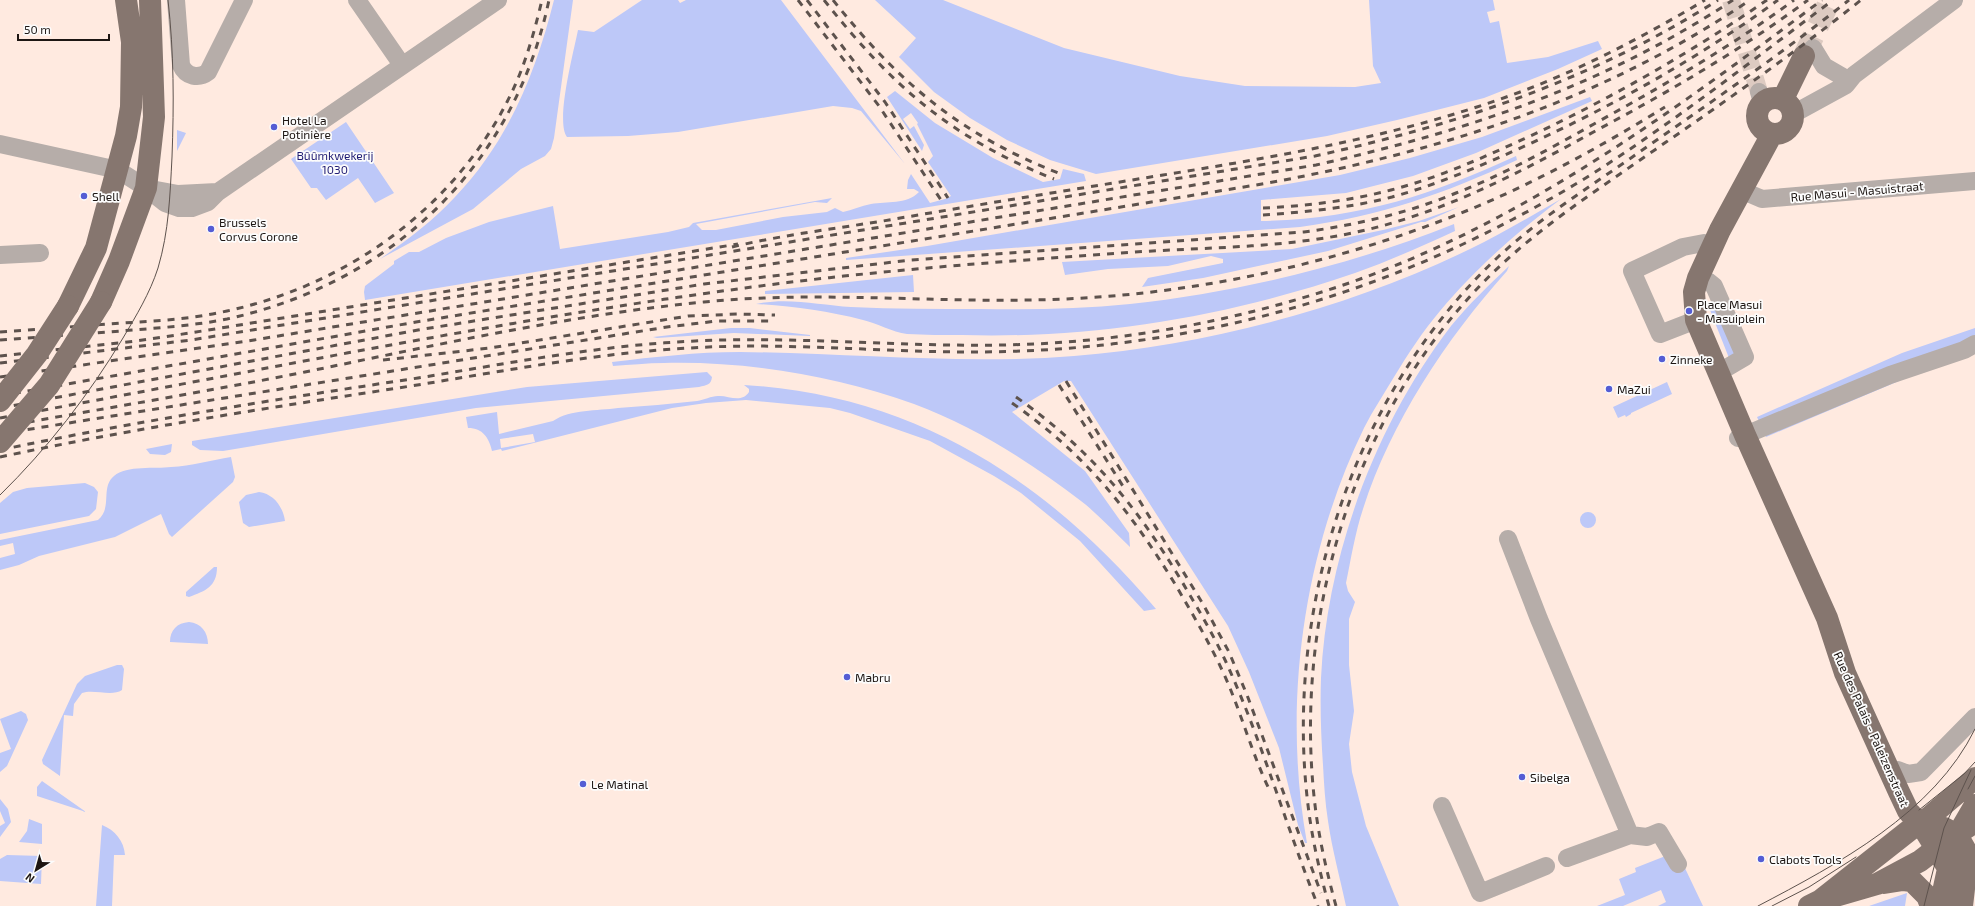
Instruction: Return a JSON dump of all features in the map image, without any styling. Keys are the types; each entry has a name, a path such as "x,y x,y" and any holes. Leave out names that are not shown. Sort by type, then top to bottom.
{"main road":[{"path":"0,401 37,354 68,306 96,248 118,170 131,107 132,42 126,0"},
{"path":"0,442 49,385 101,302 119,261 146,188 154,117 150,0"},
{"path":"1789,106 1776,97 1760,97 1757,118 1766,130 1783,132 1788,129 1793,119 1789,106 1808,52"},
{"name":"Rue des Palais - Paleizenstraat","path":"1698,278 1697,268 1704,243 1739,181 1753,171 1766,130"},
{"name":"Rue des Palais - Paleizenstraat","path":"1739,181 1720,230 1698,278 1694,292 1696,320 1717,370 1741,437 1827,618 1845,673 1916,829"},
{"name":"Rue des Palais - Paleizenstraat","path":"1827,618 1836,632 1898,770 1922,807 1916,829"},
{"path":"1815,903 1916,829 1975,778"},
{"path":"1940,906 1957,835 1975,805"},
{"path":"1876,884 1920,861 1975,822"},
{"path":"1916,829 1926,823 1944,828 1957,835 1968,854 1962,903"},
{"path":"1916,829 1936,849 1948,868"},
{"path":"1845,893 1850,886 1917,843 1916,829"},
{"path":"1962,903 1975,876"},
{"path":"1815,903 1876,884 1903,880 1912,881 1927,896 1931,906"}],"street":[{"path":"176,0 180,61 182,69 187,74 195,76 204,75 208,72 244,0"},
{"path":"357,0 402,65"},
{"path":"0,144 118,170 146,188 165,203 179,208 192,208 208,202 218,192 402,65 479,7 498,0"},
{"path":"1789,106 1846,85 1848,76 1954,0"},
{"path":"1808,52 1824,66 1848,76"},
{"name":"Rue Masui - Masuistraat","path":"1739,181 1762,199 1975,181"},
{"path":"1696,320 1660,334 1632,271 1682,247 1704,243"},
{"path":"0,255 40,254"},
{"path":"1698,278 1709,282 1714,286 1745,357 1728,367 1717,370"},
{"path":"1741,437 1890,375 1964,350 1975,344"},
{"path":"1508,539 1539,618 1630,835"},
{"path":"1898,770 1908,774 1921,772 1969,724"},
{"path":"1442,806 1480,893 1546,866"},
{"path":"1567,858 1630,835 1647,837 1659,832 1678,864"}],"green space":[{"path":"554,0 573,0 554,138 551,149 545,156 521,169 473,209 380,259 419,230 447,206 474,176 490,153 518,105 529,79 547,27"},
{"path":"642,0 678,0 680,3 686,0 781,0 905,164 861,111 852,108 833,106 678,132 628,136 567,137 564,129 564,102 566,85 578,30 594,32"},
{"path":"875,0 943,0 1064,48 1180,76 1245,86 1355,87 1381,83 1373,66 1369,0 1493,0 1495,10 1487,12 1490,23 1499,21 1507,63 1548,57 1598,41 1602,49 1558,69 1484,98 1397,120 1327,136 1096,174 1050,160 1007,140 970,118 934,92 899,57 916,38"},
{"path":"895,91 935,123 993,158 1043,182 1060,179 1063,169 1084,174 1086,181 365,300 365,286 394,264 394,261 409,252 419,252 446,238 489,222 553,206 560,249 668,232 689,227 693,223 832,198 827,203 815,202 696,224 702,230 716,230 783,217 827,212 835,208 843,212 871,204 902,201 919,192 914,189 907,189 908,180 911,174 930,203 945,199 951,196 928,162 933,156 917,124 918,123 911,113 903,119 910,129 914,126 924,145 922,151 887,97"},
{"path":"1590,97 1592,101 1476,153 1413,176 1346,193 1261,200 1261,221 1330,216 1392,203 1423,194 1516,156 1517,160 1464,183 1411,202 1357,217 1300,227 846,260 846,258 927,246 1340,175 1410,158 1482,137"},
{"name":"Bûûmkwekerij 1030","path":"346,122 394,193 375,203 358,178 326,200 317,188 311,188 291,159"},
{"path":"177,130 186,133 177,151"},
{"path":"1561,199 1528,225 1468,279 1434,319 1410,351 1371,415 1343,476 1326,526 1313,578 1303,631 1298,684 1297,738 1300,791 1307,843 1305,843 1298,825 1279,748 1249,672 1228,626 1071,381 1064,381 1012,412 1085,471 1129,533 1130,547 1087,506 1022,459 980,434 914,404 854,386 791,372 696,363 658,363 613,366 612,362 724,352 949,359 1032,358 1124,351 1175,343 1226,333 1277,320 1327,306 1376,289 1424,270 1470,249"},
{"path":"1459,207 1425,222 1328,251 1203,278 1142,287 1148,278 1223,263 1223,259 1211,256 1168,266 1108,269 1065,275 1062,262 1292,249 1419,221"},
{"path":"1454,224 1455,231 1418,248 1355,273 1308,288 1211,313 1162,322 1112,328 1062,333 1012,335 907,334 868,321 836,314 783,306 756,304 792,301 867,308 1018,309 1074,308 1130,304 1213,292 1295,275 1375,252"},
{"path":"1509,266 1507,271 1484,297 1442,353 1405,413 1375,477 1363,509 1353,546 1346,583 1348,591 1355,602 1349,619 1349,665 1354,711 1349,744 1352,772 1366,826 1399,906 1346,906 1328,821 1324,786 1322,743 1321,678 1325,631 1333,584 1345,538 1360,492 1378,448 1400,405 1424,364 1451,326 1479,295"},
{"path":"913,275 914,292 765,294 765,291"},
{"path":"1715,300 1737,354 1729,358 1710,310"},
{"path":"731,328 750,328 810,336 734,333 653,337"},
{"path":"1975,328 1975,352 1944,362 1766,437 1757,417 1902,353"},
{"path":"707,372 712,377 711,382 699,387 476,408 223,451 200,450 192,445 192,441 527,387"},
{"path":"1667,382 1672,394 1631,413 1626,417 1625,415 1618,418 1613,407"},
{"path":"744,385 806,392 865,406 921,427 974,453 1023,485 1070,521 1114,563 1156,609 1144,611 1080,541 1021,493 994,476 930,441 850,413 830,408 746,400 706,403 672,408 502,451 501,449 492,451 487,438 481,432 473,428 468,428 466,417 497,412 499,434 553,421 576,412 697,401 715,396 742,398 746,396 749,389","holes":["533,434 535,442 501,448 500,439"]},
{"path":"172,444 171,452 165,455 150,454 146,449"},
{"path":"231,457 235,477 233,482 172,537 169,534 161,514 115,537 39,556 19,565 0,570 0,558 15,554 13,543 0,546 0,540 98,520 105,509 110,481 114,476 126,470 141,468 164,468"},
{"path":"85,483 94,487 98,492 96,509 89,516 0,534 0,503 13,492 27,488"},
{"path":"259,492 269,495 277,502 280,506 285,521 249,527 243,523 239,502 246,495"},
{"path":"1588,512 1595,517 1596,520 1591,527 1588,528 1581,523 1580,520 1585,513"},
{"path":"214,567 217,567 215,579 212,584 205,590 195,595 189,597 186,596 186,592"},
{"path":"189,622 197,624 203,629 207,636 208,644 170,642 171,634 175,628 181,624"},
{"path":"117,665 122,665 124,669 122,690 113,693 82,693 74,704 73,716 64,715 60,776 43,764 42,760 77,684 85,676"},
{"path":"21,711 26,714 28,720 7,766 0,772 0,753 11,749 0,719"},
{"path":"42,781 86,812 37,796 37,787"},
{"path":"0,799 8,809 11,822 0,837 0,826 5,823 0,811"},
{"path":"29,819 42,824 42,844 19,842 27,831"},
{"path":"102,825 115,833 123,845 125,855 114,855 112,906 96,906"},
{"path":"7,855 42,856 41,884 0,881 0,859"},
{"path":"1668,855 1683,864 1703,906 1658,906 1666,902 1661,890 1623,906 1597,906 1625,895 1619,879 1636,872 1635,868"},
{"path":"1907,893 1905,906 1869,906"}],"tunnel":[{"path":"1731,0 1759,92"},
{"path":"1804,56 1830,0"}],"tram line":[{"path":"0,495 51,440 96,380 138,313 158,268 167,227 172,157 173,78 168,0"},
{"path":"1758,906 1851,854 1909,811 1935,786 1957,759 1975,729"},
{"path":"1919,810 1964,774 1975,762"},
{"path":"1924,906 1944,828 1971,770"},
{"path":"1968,789 1975,776"},
{"path":"1772,906 1809,887 1856,857"}],"railway":[{"path":"0,332 188,318 214,314 271,299 314,282 355,261 393,236 428,206 459,173 487,136 510,96 525,61 542,0"},
{"path":"0,340 121,331 227,319 287,302 342,277 392,246 437,208 475,164 507,115 532,60 549,0"},
{"path":"798,0 879,106 941,200"},
{"path":"807,0 885,102 948,198"},
{"path":"824,0 849,31 899,84 926,106 954,127 984,146 1017,163 1054,179"},
{"path":"833,0 883,57 908,82 935,104 963,124 993,142 1025,159 1061,174"},
{"path":"732,247 789,236 1302,151 1393,131 1484,105 1551,80 1618,48 1705,0"},
{"path":"0,363 191,340 1315,156 1421,129 1473,114 1524,96 1622,54 1718,0"},
{"path":"0,377 254,340 1316,165 1427,137 1480,121 1532,102 1584,81 1634,57 1684,30 1733,0"},
{"path":"0,396 416,322 1268,183 1333,170 1396,155 1458,137 1519,117 1579,93 1637,66 1694,35 1750,0"},
{"path":"1263,208 1295,206 1359,197 1426,180 1460,167 1526,138 1619,91 1679,57 1767,0"},
{"path":"1263,215 1328,209 1376,201 1427,186 1477,167 1560,130 1625,97 1718,41 1778,0"},
{"path":"0,408 418,330 704,284 911,260 1304,232 1362,222 1419,207 1438,200 1476,185 1534,157 1681,75 1750,31 1794,0"},
{"path":"0,418 372,348 651,301 745,288 886,272 980,264 1151,251 1269,245 1328,238 1357,232 1421,214 1481,190 1541,161 1706,68 1758,35 1808,0"},
{"path":"0,450 104,429 208,411 556,355 625,346 734,340 926,345 1003,345 1044,343 1126,336 1166,330 1246,313 1325,291 1393,266 1459,237 1523,203 1586,166 1646,127 1706,86 1822,0"},
{"path":"0,457 51,446 205,418 585,358 655,350 725,346 937,352 1064,349 1155,338 1201,330 1291,309 1368,284 1433,258 1497,228 1559,194 1652,134 1833,0"},
{"path":"1329,906 1322,881 1308,805 1303,731 1307,656 1319,581 1340,508 1368,438 1404,372 1447,312 1498,257 1514,243 1563,205 1769,61 1849,0"},
{"path":"1336,906 1329,881 1315,805 1310,732 1314,658 1326,585 1345,513 1373,444 1408,379 1451,319 1517,250 1570,209 1754,81 1861,0"},
{"path":"0,427 305,372 503,332 654,308 704,302 786,297 990,300 1085,298 1138,294 1192,287 1245,277 1297,266 1349,252 1401,235 1479,206 1561,167 1665,107"},
{"path":"0,356 136,341 190,333 738,244"},
{"path":"383,360 490,348 688,316 739,314 775,315"},
{"path":"0,434 667,327 717,321 775,321"},
{"path":"1066,381 1203,604 1229,652 1247,695 1321,893"},
{"path":"1059,385 1126,491"},
{"path":"1016,397 1067,437 1089,458 1128,502 1164,552 1199,610 1216,641 1239,692 1318,906"},
{"path":"1012,403 1062,442 1104,484 1158,557 1194,617 1223,672 1270,791"}],"place":[{"name":"Hotel La Potinière","path":"274,127"},
{"name":"Shell","path":"84,196"},
{"name":"Brussels Corvus Corone","path":"211,229"},
{"name":"Place Masui - Masuiplein","path":"1689,311"},
{"name":"Zinneke","path":"1662,359"},
{"name":"MaZui","path":"1609,389"},
{"name":"Mabru","path":"847,677"},
{"name":"Sibelga","path":"1522,777"},
{"name":"Le Matinal","path":"583,784"},
{"name":"Clabots Tools","path":"1761,859"}]}
